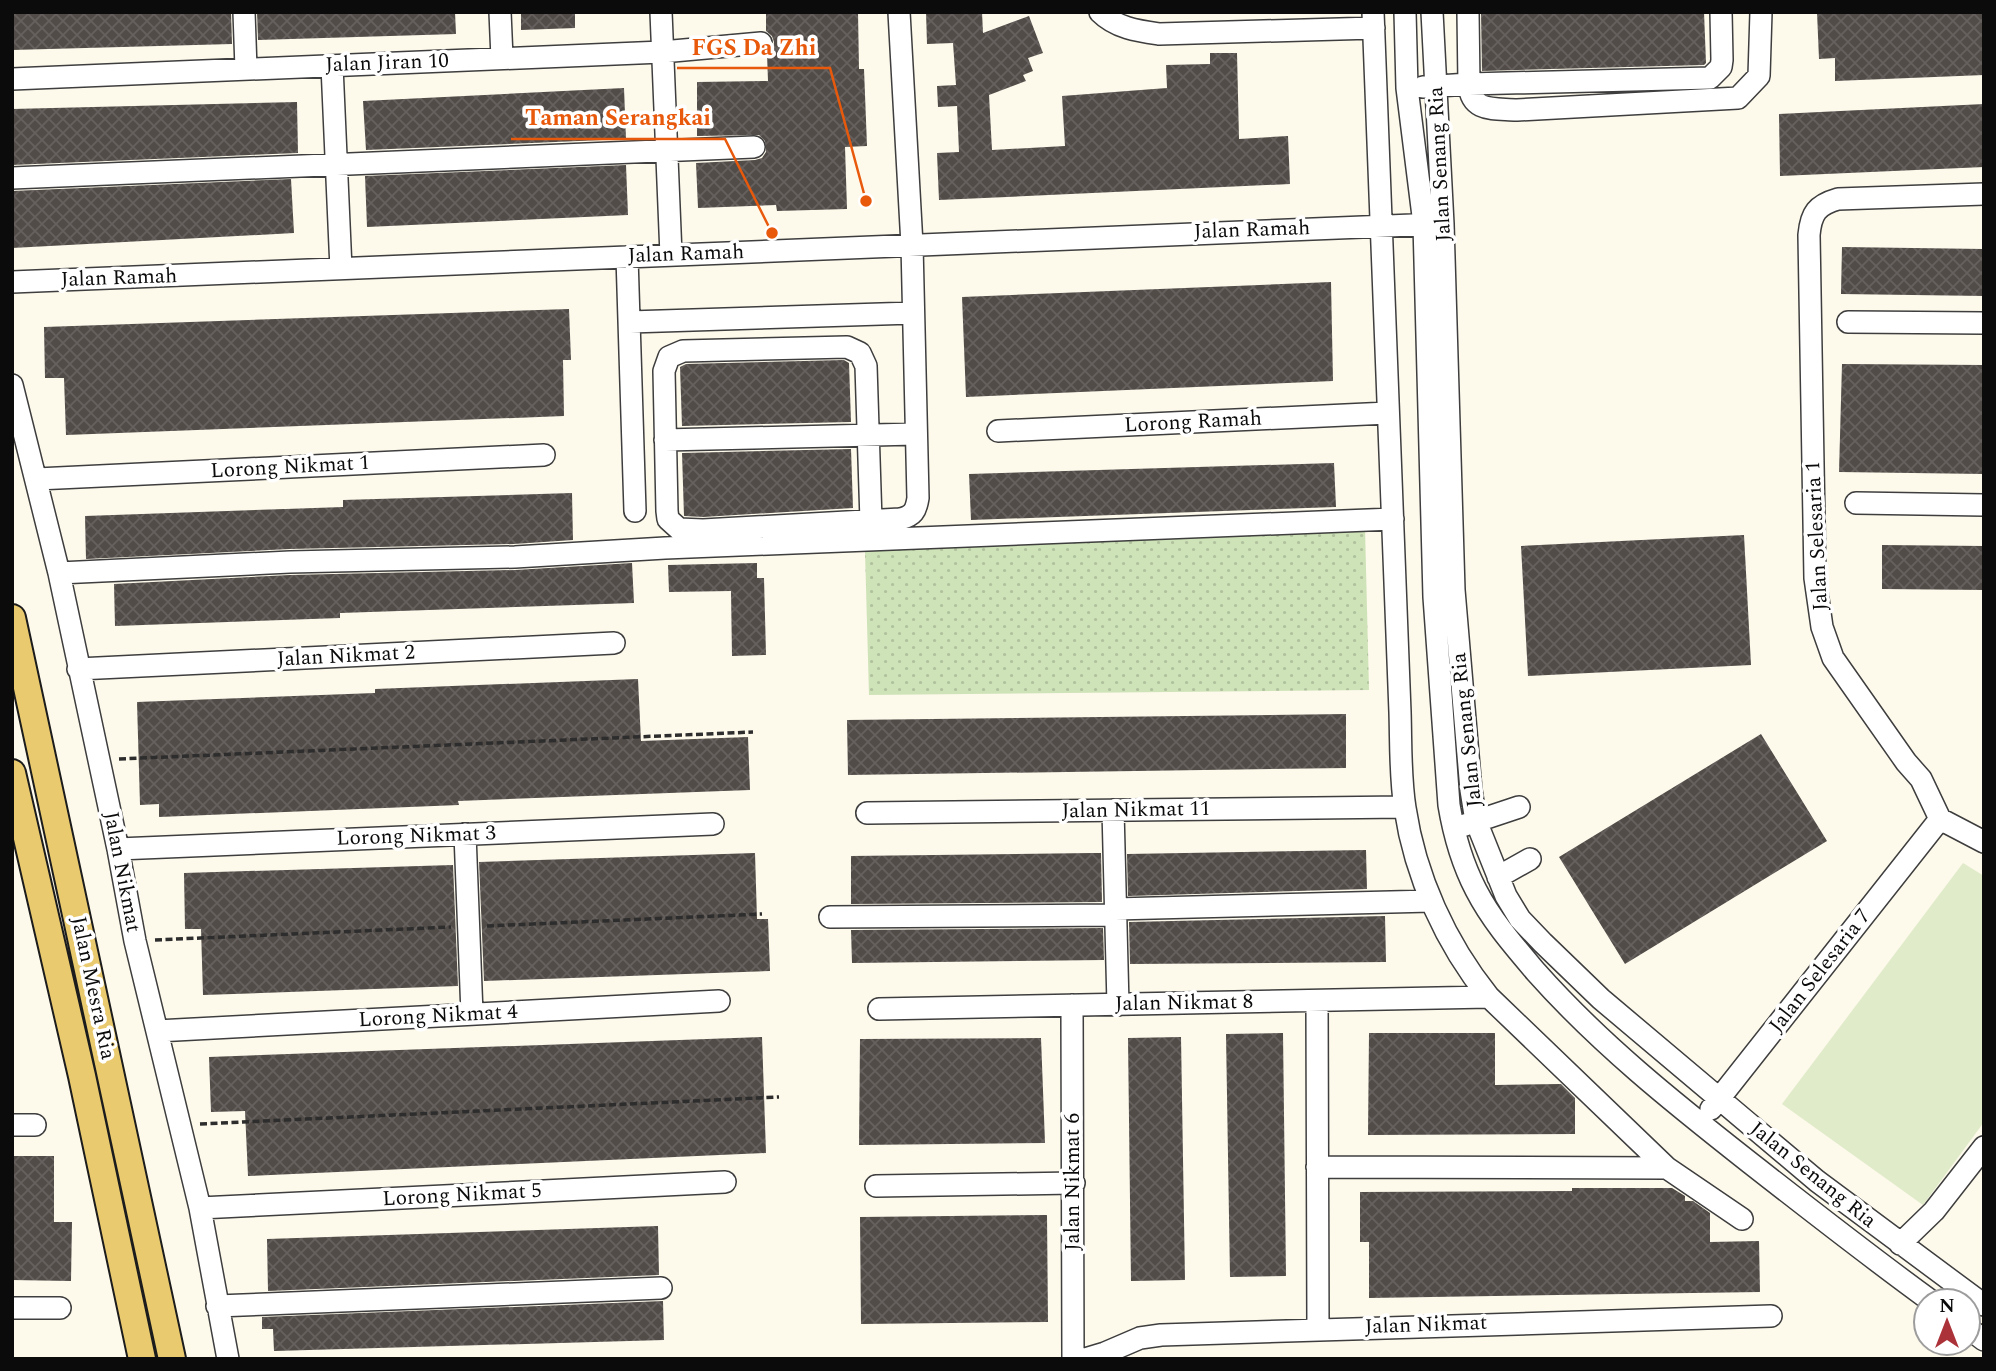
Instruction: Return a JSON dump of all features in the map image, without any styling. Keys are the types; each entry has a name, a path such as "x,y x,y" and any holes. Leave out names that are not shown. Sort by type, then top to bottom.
{"main road":[{"name":"Jalan Mesra Ria","path":"13,624 172,1359"},
{"name":"Jalan Mesra Ria","path":"12,773 82,1076 142,1359"}],"street":[{"path":"244,12 246,69"},
{"path":"500,12 502,58"},
{"path":"661,12 671,255"},
{"path":"871,521 866,366 864,359 854,349 696,350 676,352 665,363 668,519 679,529 871,521 909,517 914,513 918,498 912,245 899,12"},
{"path":"1100,12 1126,28 1159,34 1374,20 1404,807 1414,852 1431,901 1472,976 1489,997 1667,1168 1742,1219"},
{"name":"Jalan Senang Ria","path":"1405,12 1407,88 1434,224 1454,590 1471,790 1476,821 1497,877 1520,919 1601,999 1817,1181 1984,1305"},
{"name":"Jalan Senang Ria","path":"1432,12 1436,87 1434,597 1449,805 1454,830 1476,890 1507,938 1591,1031 1700,1124 1913,1287"},
{"path":"1468,12 1469,84 1475,103 1489,108 1552,109 1611,98 1738,98 1759,76 1761,12"},
{"path":"1407,88 1710,78 1721,67 1721,12"},
{"name":"Jalan Jiran 10","path":"12,79 662,52 761,43"},
{"path":"332,66 341,269"},
{"path":"12,178 754,147"},
{"name":"Jalan Selesaria 1","path":"1940,820 1921,779 1906,762 1833,658 1822,627 1815,578 1809,234 1814,211 1823,203 1838,200 1984,194"},
{"name":"Jalan Ramah","path":"12,282 1434,224"},
{"path":"627,257 635,510"},
{"path":"630,322 913,313"},
{"path":"1848,322 1984,323"},
{"name":"Jalan Nikmat","path":"12,385 59,573 135,941 200,1208 228,1359"},
{"name":"Lorong Ramah","path":"998,431 1388,413"},
{"path":"665,440 915,434"},
{"name":"Lorong Nikmat 1","path":"37,479 544,455"},
{"path":"1856,503 1984,505"},
{"path":"59,573 290,562 516,557 665,548 1393,519"},
{"name":"Jalan Nikmat 2","path":"78,669 614,643"},
{"name":"Jalan Nikmat 11","path":"867,813 1404,807"},
{"path":"1454,830 1519,807"},
{"path":"1113,810 1118,1005"},
{"path":"1940,820 1984,842"},
{"name":"Jalan Selesaria 7","path":"1700,1124 1940,820"},
{"name":"Lorong Nikmat 3","path":"118,849 713,824"},
{"path":"465,834 472,1014"},
{"path":"1497,877 1530,859"},
{"path":"830,917 1115,912 1431,901"},
{"name":"Jalan Nikmat 8","path":"880,1009 1489,997"},
{"name":"Lorong Nikmat 4","path":"157,1031 719,1001"},
{"path":"1317,1001 1318,1329"},
{"name":"Jalan Nikmat 6","path":"1072,1005 1073,1359"},
{"path":"12,1125 35,1125"},
{"path":"1900,1244 1934,1211 1984,1147"},
{"path":"1317,1167 1667,1168"},
{"name":"Lorong Nikmat 5","path":"200,1208 725,1182"},
{"path":"876,1186 1074,1183"},
{"path":"217,1306 661,1288"},
{"path":"12,1308 60,1308"},
{"name":"Jalan Nikmat","path":"1085,1359 1140,1338 1161,1335 1771,1316"}],"path":[{"path":"99,760 753,732"},
{"path":"200,1124 779,1097"}],"green space":[{"path":"1365,528 1369,690 869,695 865,551"},
{"path":"1963,863 1984,876 1984,1122 1923,1205 1782,1104"}],"building":[{"path":"12,12 231,12 232,44 12,50"},
{"path":"257,12 455,12 456,34 258,40"},
{"path":"521,12 575,12 575,28 521,30"},
{"path":"766,12 858,12 859,69 864,69 867,146 845,147 847,209 777,211 776,205 698,208 696,163 755,160 762,158 766,152 765,141 759,135 697,136 697,82 768,81 767,54 773,49 774,42 766,31"},
{"path":"926,12 982,12 983,33 1029,16 1043,53 1028,58 1033,71 1023,75 1026,81 989,95 992,150 1065,146 1062,96 1167,88 1166,65 1210,64 1210,53 1237,53 1239,139 1288,136 1290,184 939,200 937,153 959,152 957,106 938,107 937,86 956,85 953,43 927,44"},
{"path":"1481,12 1704,12 1706,63 1482,71"},
{"path":"1817,12 1984,12 1984,75 1835,81 1835,58 1819,59"},
{"path":"624,88 626,139 366,150 363,101"},
{"path":"297,102 298,153 12,165 12,109"},
{"path":"1984,104 1984,167 1780,176 1779,114"},
{"path":"626,165 628,215 367,227 365,176"},
{"path":"291,179 294,233 12,248 12,191"},
{"path":"1842,247 1984,249 1984,296 1841,294"},
{"path":"1331,282 1333,381 966,397 962,297"},
{"path":"569,309 571,360 563,360 564,416 66,435 64,378 45,378 44,327"},
{"path":"844,360 849,363 851,422 682,426 680,367 686,364"},
{"path":"1842,364 1984,365 1984,474 1839,472"},
{"path":"851,449 853,508 684,516 682,453"},
{"path":"1334,463 1336,507 971,520 969,474"},
{"path":"572,493 573,540 86,559 85,516 343,507 343,500"},
{"path":"1744,535 1751,665 1528,676 1521,546"},
{"path":"1882,545 1984,546 1984,590 1882,589"},
{"path":"632,563 634,603 340,613 340,618 115,626 114,584 290,575 515,570"},
{"path":"757,563 757,578 764,578 766,655 732,656 731,591 669,592 668,565"},
{"path":"638,679 641,741 748,737 750,790 458,801 459,805 159,817 159,804 140,805 137,702"},
{"path":"1346,714 1346,768 848,775 847,720"},
{"path":"1761,734 1827,841 1625,964 1559,857"},
{"path":"1366,850 1367,889 1128,896 1127,854"},
{"path":"755,853 757,919 768,919 770,971 484,981 479,862"},
{"path":"1101,853 1102,902 851,904 851,856"},
{"path":"453,865 458,986 203,995 201,929 185,929 184,873"},
{"path":"1385,916 1386,962 1130,964 1129,922"},
{"path":"1103,928 1104,960 852,963 851,930"},
{"path":"1283,1033 1286,1276 1230,1277 1226,1034"},
{"path":"1369,1033 1495,1033 1495,1085 1561,1084 1575,1098 1575,1134 1368,1135"},
{"path":"762,1037 766,1153 248,1176 245,1111 211,1112 209,1057"},
{"path":"1181,1037 1185,1280 1131,1281 1128,1038"},
{"path":"1041,1038 1045,1143 859,1145 860,1039"},
{"path":"12,1156 54,1156 54,1222 72,1222 71,1281 12,1280"},
{"path":"1572,1188 1672,1188 1685,1196 1685,1201 1693,1201 1710,1213 1710,1242 1759,1241 1760,1292 1369,1298 1369,1242 1360,1242 1360,1192 1572,1191"},
{"path":"1047,1215 1048,1322 861,1324 860,1217"},
{"path":"658,1226 659,1275 268,1291 267,1239"},
{"path":"663,1301 664,1340 274,1351 273,1329 262,1329 262,1317"}],"place":[{"name":"FGS Da Zhi","path":"866,201"},
{"name":"Taman Serangkai","path":"772,233"}]}
